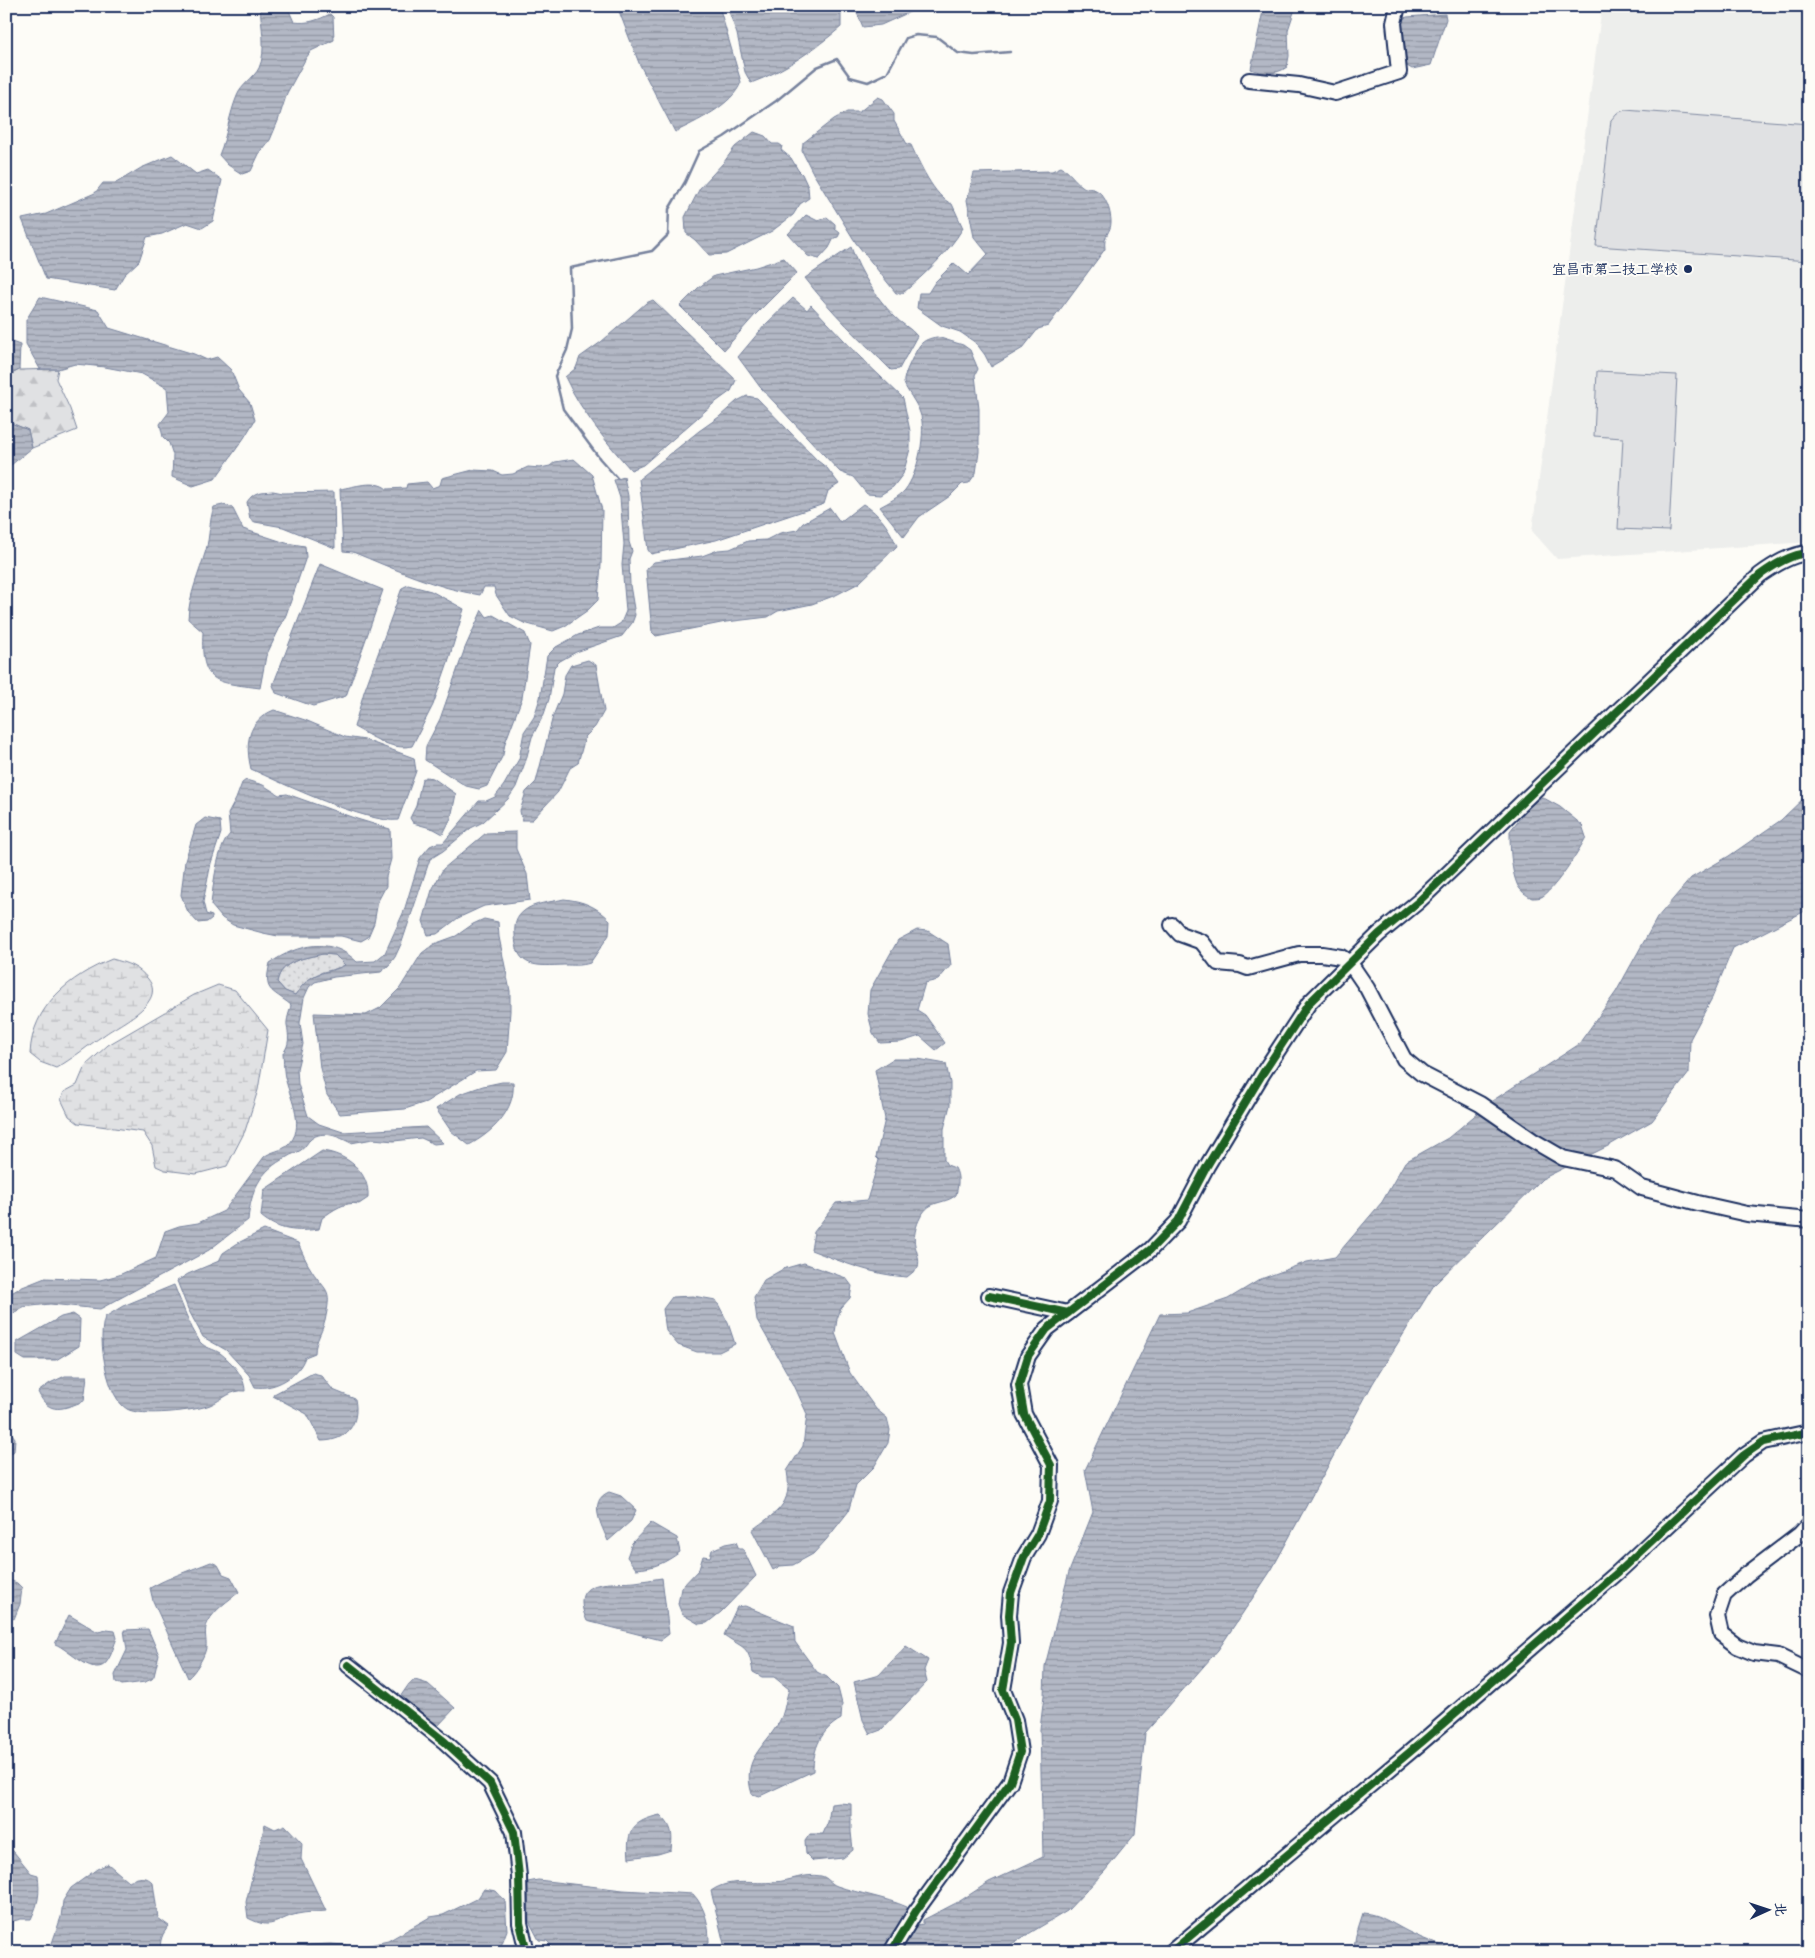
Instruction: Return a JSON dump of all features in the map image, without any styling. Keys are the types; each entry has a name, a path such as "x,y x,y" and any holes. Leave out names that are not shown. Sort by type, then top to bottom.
{"street":[{"path":"1249,80 1299,85 1335,93 1399,72 1394,23 1398,6"},
{"path":"890,1952 916,1911 1010,1782 1020,1752 1015,1720 1003,1690 1011,1643 1009,1615 1011,1592 1024,1557 1038,1534 1050,1501 1051,1465 1024,1414 1018,1385 1028,1356 1047,1330 1150,1250 1178,1221 1222,1141 1308,1002 1379,934 1433,887 1760,575 1778,564 1809,553"},
{"path":"1172,925 1180,934 1202,942 1218,963 1240,965 1248,968 1298,954 1341,957 1350,963 1367,988 1404,1059 1422,1074 1480,1104 1532,1140 1563,1158 1615,1169 1642,1188 1698,1203 1747,1214 1809,1220"},
{"path":"989,1296 1068,1313"},
{"path":"1171,1952 1423,1741 1617,1574 1744,1456 1763,1442 1809,1432"},
{"path":"1809,1524 1800,1534 1746,1575 1724,1595 1717,1616 1721,1634 1737,1646 1754,1653 1778,1656 1809,1671"},
{"path":"348,1664 445,1742 490,1784 514,1832 519,1876 520,1923 527,1952"}],"shaded area":[{"path":"260,6 287,6 294,22 313,21 330,14 333,17 334,40 311,51 306,58 287,93 270,140 259,154 251,171 242,174 228,165 219,155 237,96 241,88 257,72 263,54"},
{"path":"617,6 719,6 741,82 737,90 712,112 675,132 639,63"},
{"path":"727,6 841,6 841,27 799,59 751,83 745,72 737,34"},
{"path":"854,6 931,6 912,11 881,25 863,27"},
{"path":"1264,6 1296,6 1288,30 1289,56 1287,67 1283,70 1265,73 1251,69"},
{"name":"宜昌市第二技工学校","path":"1602,6 1809,6 1809,542 1557,559 1532,531"},
{"path":"1445,14 1446,19 1431,65 1412,69 1407,66 1402,19"},
{"path":"878,97 883,99 894,114 894,121 907,144 911,145 933,187 945,200 952,204 963,228 943,255 903,293 896,293 856,243 813,173 802,151 803,143 834,119 847,112 859,112"},
{"path":"754,132 765,136 772,144 782,146 781,150 791,158 802,174 808,187 809,198 800,204 793,215 772,231 726,254 709,255 686,233 685,217 700,188 735,147"},
{"path":"172,155 196,174 208,170 222,180 213,221 202,228 187,223 162,234 147,237 139,261 124,275 115,290 46,279 22,219 46,214 95,193 103,183 116,183 141,168"},
{"path":"1061,167 1083,187 1097,191 1104,198 1110,213 1111,222 1105,240 1105,249 1048,326 1038,329 1023,348 991,367 976,343 960,332 942,326 917,308 919,293 928,293 935,282 954,263 968,275 988,254 974,237 967,200 974,173 1052,171"},
{"path":"806,215 818,221 827,217 835,224 835,229 840,233 838,237 834,238 829,248 819,259 808,256 788,234"},
{"path":"851,247 859,266 875,293 894,316 917,336 899,369 891,370 857,337 805,278"},
{"path":"784,258 797,273 755,315 724,350 680,306 698,288 714,276 756,267"},
{"path":"40,297 98,310 109,328 194,354 207,360 217,357 231,370 239,390 250,403 255,420 215,479 193,486 172,477 173,455 169,443 163,437 160,424 169,412 167,388 142,374 105,367 75,364 58,369 40,369 26,344 26,320"},
{"path":"793,298 807,310 811,305 859,356 903,398 910,431 910,449 903,474 893,487 880,495 867,494 853,477 840,472 760,387 738,357 765,325"},
{"path":"653,300 736,380 731,391 713,404 643,465 631,470 595,426 571,390 565,377 576,368 580,357 601,342 646,303"},
{"path":"937,337 963,345 970,350 978,369 975,375 979,409 979,452 976,473 969,483 962,484 950,496 919,517 904,537 880,507 905,490 914,474 922,441 922,421 919,409 905,386 904,380 920,345 927,339"},
{"path":"6,340 20,345 19,370 6,377"},
{"path":"747,396 757,398 827,468 839,484 828,491 824,504 716,540 651,554 648,550 639,479 737,401"},
{"path":"6,421 28,430 32,448 6,469"},
{"path":"574,459 592,475 602,510 598,600 588,610 565,626 553,631 524,623 510,616 496,595 494,587 484,587 480,595 447,588 353,552 343,551 340,489 371,484 377,484 387,489 406,488 407,484 427,482 432,488 440,485 442,478 473,470 493,471 502,475 513,474 528,467 540,468 550,466 555,462"},
{"path":"624,477 628,496 629,542 632,551 629,559 630,585 635,615 632,623 622,636 576,652 560,661 554,667 549,699 544,714 532,737 516,787 508,799 483,822 471,828 430,859 402,942 389,965 381,972 334,977 315,982 309,987 304,998 300,1023 303,1044 297,1069 298,1084 308,1116 319,1124 343,1132 426,1127 443,1143 434,1144 421,1138 394,1141 373,1139 351,1143 326,1134 316,1136 298,1152 277,1163 263,1175 251,1200 248,1220 209,1250 100,1309 50,1304 23,1307 6,1318 6,1296 45,1278 100,1280 119,1275 156,1258 165,1231 179,1226 198,1223 224,1211 264,1157 288,1145 293,1138 297,1122 294,1105 285,1078 283,1053 288,1044 287,1024 291,1005 270,989 268,985 270,963 292,951 314,946 336,949 347,954 357,962 375,961 385,953 404,911 420,858 430,846 443,843 479,801 486,801 495,797 519,759 524,732 534,717 540,698 547,656 556,647 578,635 599,628 613,628 621,623 626,611 622,565 624,544 620,498 614,480","holes":["323,954 335,955 345,965 312,977 304,983 295,995 285,991 277,982 283,969 295,961"]},
{"path":"273,491 283,493 334,492 335,548 283,527 255,522 250,519 247,502 250,498 258,493"},
{"path":"863,504 883,522 897,546 859,583 836,595 812,604 778,611 768,617 726,622 656,636 652,632 646,569 654,562 702,556 718,550 730,549 748,541 766,540 780,533 797,530 803,523 830,508 840,522"},
{"path":"223,505 232,507 243,529 286,543 305,546 306,557 286,615 266,656 260,688 222,682 214,678 204,662 203,632 188,619 192,593 207,545 214,507"},
{"path":"320,564 383,590 346,696 313,706 276,693 273,685"},
{"path":"408,585 431,591 464,609 433,705 412,746 404,747 389,745 354,727 364,692 402,588"},
{"path":"482,610 487,617 493,615 525,633 530,645 522,698 505,743 503,755 487,786 479,789 466,786 425,760 426,746 440,719 465,648"},
{"path":"588,660 596,665 604,711 595,727 585,737 578,763 570,768 558,792 532,820 522,820 520,811 526,792 536,782 553,716 562,694 565,675 571,665"},
{"path":"274,710 305,720 345,737 365,740 414,758 416,771 398,820 384,820 346,809 251,769 248,751 250,734 258,720"},
{"path":"426,777 433,778 456,794 451,818 443,834 434,829 413,823 410,818 416,806 422,779"},
{"path":"246,780 263,785 279,795 287,794 390,829 391,859 386,877 386,886 378,901 374,923 368,937 361,941 341,936 278,936 263,933 233,925 222,918 211,905 214,878 219,858 230,834 228,814 242,783"},
{"path":"1809,793 1809,909 1733,948 1712,998 1690,1039 1689,1073 1652,1121 1608,1146 1542,1179 1434,1285 1373,1383 1272,1569 1218,1650 1145,1733 1135,1834 1104,1872 1067,1911 998,1952 726,1952 711,1891 726,1884 742,1882 767,1883 815,1875 823,1877 837,1886 907,1907 906,1915 887,1939 899,1943 912,1926 923,1924 923,1920 960,1901 989,1882 1043,1857 1040,1729 1045,1666 1069,1572 1093,1512 1085,1470 1160,1314 1187,1313 1228,1299 1261,1279 1307,1262 1335,1257 1382,1202 1405,1162 1448,1138 1492,1101 1578,1045 1616,992 1657,918 1691,878 1729,856 1781,820"},
{"path":"1542,797 1560,807 1582,825 1586,837 1554,885 1542,897 1532,898 1521,891 1513,872 1510,831 1531,804"},
{"path":"205,818 220,821 221,833 211,863 203,902 206,914 212,916 212,918 207,922 198,923 188,912 181,895 185,861 196,825"},
{"path":"516,832 516,849 527,874 530,900 484,906 458,918 437,934 428,935 423,921 432,890 443,869 486,833"},
{"path":"564,899 589,905 605,915 610,920 609,935 590,963 545,966 524,960 516,946 515,925 517,919 532,906"},
{"path":"484,919 498,922 499,937 510,991 507,1052 496,1070 476,1071 426,1102 405,1109 340,1114 327,1095 320,1068 314,1013 366,1015 380,1008 400,988 422,953 434,944 456,936"},
{"path":"917,930 928,931 948,944 951,965 938,980 925,983 917,1010 925,1015 945,1043 936,1050 920,1036 901,1042 880,1043 873,1033 868,1014 870,990 898,940"},
{"path":"893,1059 918,1059 946,1064 950,1083 950,1105 944,1129 944,1160 947,1165 955,1168 958,1178 956,1195 930,1206 920,1218 914,1240 918,1268 907,1277 870,1271 811,1250 814,1232 836,1203 867,1200 879,1160 876,1157 885,1119 875,1070"},
{"path":"502,1082 513,1082 511,1102 501,1120 486,1134 469,1145 451,1131 436,1109 460,1094"},
{"path":"322,1151 348,1160 361,1172 368,1189 368,1198 359,1204 344,1205 330,1212 322,1218 319,1229 288,1229 274,1225 261,1216 264,1190"},
{"path":"264,1230 298,1243 310,1268 327,1291 328,1307 315,1353 305,1357 292,1376 278,1384 255,1387 249,1375 226,1350 203,1337 188,1309 177,1281 188,1274 219,1261 223,1253"},
{"path":"804,1263 846,1278 852,1286 850,1298 841,1308 837,1319 835,1333 850,1373 876,1409 887,1418 890,1430 888,1443 874,1467 856,1485 848,1512 826,1540 813,1554 793,1565 780,1566 773,1570 752,1530 775,1513 785,1500 788,1483 787,1471 803,1446 807,1414 794,1385 757,1320 754,1297 764,1280 783,1269"},
{"path":"174,1285 189,1322 200,1342 204,1346 220,1353 233,1365 243,1380 245,1391 227,1395 210,1405 193,1409 143,1413 127,1409 120,1403 109,1381 102,1347 102,1331 105,1317 123,1306"},
{"path":"693,1296 716,1300 728,1323 735,1344 719,1352 697,1352 678,1345 666,1331 663,1309 672,1297"},
{"path":"73,1314 80,1319 79,1346 56,1360 25,1360 17,1355 17,1342 61,1317"},
{"path":"313,1373 321,1375 333,1390 355,1399 356,1408 353,1423 345,1434 338,1438 321,1441 307,1414 273,1396"},
{"path":"65,1376 87,1376 84,1401 63,1408 52,1408 42,1400 38,1392 50,1383"},
{"path":"6,1426 15,1438 14,1451 6,1457"},
{"path":"609,1492 621,1496 636,1510 631,1521 608,1541 597,1508 602,1496"},
{"path":"651,1523 677,1538 680,1552 659,1564 636,1569 627,1557 632,1543"},
{"path":"736,1542 739,1549 743,1549 756,1576 721,1612 707,1623 699,1624 682,1614 678,1604 681,1588 699,1569 703,1556 710,1557 712,1550 725,1544"},
{"path":"211,1562 218,1565 223,1574 231,1577 239,1592 218,1609 208,1622 205,1652 199,1664 188,1678 153,1601 150,1588"},
{"path":"662,1578 669,1634 661,1640 587,1621 582,1607 586,1590 602,1584"},
{"path":"6,1579 17,1583 22,1588 20,1604 14,1619 6,1615"},
{"path":"745,1606 794,1626 795,1642 817,1672 827,1677 838,1688 842,1704 841,1719 834,1723 819,1740 813,1763 813,1771 760,1796 752,1794 749,1781 750,1770 753,1760 782,1716 789,1689 774,1677 762,1677 753,1672 747,1652 724,1635 737,1607"},
{"path":"69,1615 98,1632 115,1631 117,1638 108,1660 103,1666 97,1667 82,1662 55,1644"},
{"path":"148,1629 159,1655 154,1676 145,1682 122,1685 116,1682 115,1675 127,1650 124,1630"},
{"path":"906,1646 928,1660 924,1670 927,1682 881,1730 870,1734 863,1720 854,1682 879,1675"},
{"path":"415,1680 428,1684 455,1708 436,1728 400,1697 409,1684"},
{"path":"831,1804 851,1804 853,1850 843,1858 813,1861 806,1854 805,1841 810,1834 823,1834 828,1822"},
{"path":"660,1815 671,1830 671,1850 629,1858 629,1840 633,1828 643,1820"},
{"path":"265,1824 275,1829 285,1825 302,1843 301,1859 326,1911 297,1914 268,1924 256,1922 248,1918 246,1902"},
{"path":"6,1845 9,1846 31,1873 38,1875 38,1898 31,1919 21,1919 6,1923"},
{"path":"108,1864 128,1881 147,1878 153,1883 158,1918 169,1926 160,1944 161,1952 49,1952 61,1917 63,1901 71,1888 97,1869"},
{"path":"538,1880 623,1890 693,1894 701,1904 706,1916 709,1942 703,1947 675,1943 640,1948 636,1952 573,1952 554,1948 547,1941 539,1940 529,1921 528,1882"},
{"path":"484,1889 496,1891 505,1901 507,1930 501,1946 494,1952 360,1952 365,1946 388,1941 430,1917 443,1915 478,1898"},
{"path":"1363,1913 1383,1918 1418,1936 1450,1949 1450,1952 1353,1952"},
{"path":"309,1945 346,1945 347,1952 303,1952 302,1949"}],"green space":[{"path":"1625,110 1809,124 1809,261 1596,246 1611,120 1617,113"},
{"path":"58,369 56,379 70,409 77,430 32,448 28,430 6,421 6,377 19,370"},
{"path":"1597,371 1677,375 1669,531 1618,529 1623,438 1594,436"},
{"path":"323,954 335,955 345,965 314,976 295,995 285,991 277,982 283,969 295,961"},
{"path":"112,959 132,966 148,979 152,988 147,1004 130,1018 56,1068 40,1062 30,1054 32,1037 46,1007 68,984 96,966"},
{"path":"218,985 235,990 268,1030 258,1090 245,1131 227,1166 196,1174 165,1170 156,1166 152,1146 143,1132 78,1123 69,1116 61,1099 64,1092 77,1085 85,1066 108,1045 194,995"}],"waterway":[{"path":"618,479 600,459 563,409 555,376 567,350 572,329 570,268 652,251 668,235 669,209 685,182 699,151 724,137 776,101 817,67 837,59 850,77 868,82 887,73 906,38 916,35 937,37 958,53 974,55 1010,52"}],"cycle path":[{"path":"1068,1313 1150,1250 1178,1221 1207,1166 1263,1073 1309,1003 1379,934 1419,901 1760,575 1789,558 1809,553"},
{"path":"891,1952 916,1911 1010,1782 1020,1752 1015,1720 1003,1690 1011,1643 1009,1615 1011,1593 1024,1557 1038,1534 1050,1501 1051,1465 1024,1414 1019,1385 1028,1356 1047,1329 1068,1313 989,1296"},
{"path":"1171,1952 1423,1741 1617,1573 1744,1455 1763,1442 1809,1432"},
{"path":"348,1665 445,1742 490,1783 514,1832 519,1876 520,1923 527,1952"}],"place":[{"name":"宜昌市第二技工学校","path":"1688,269"}]}
